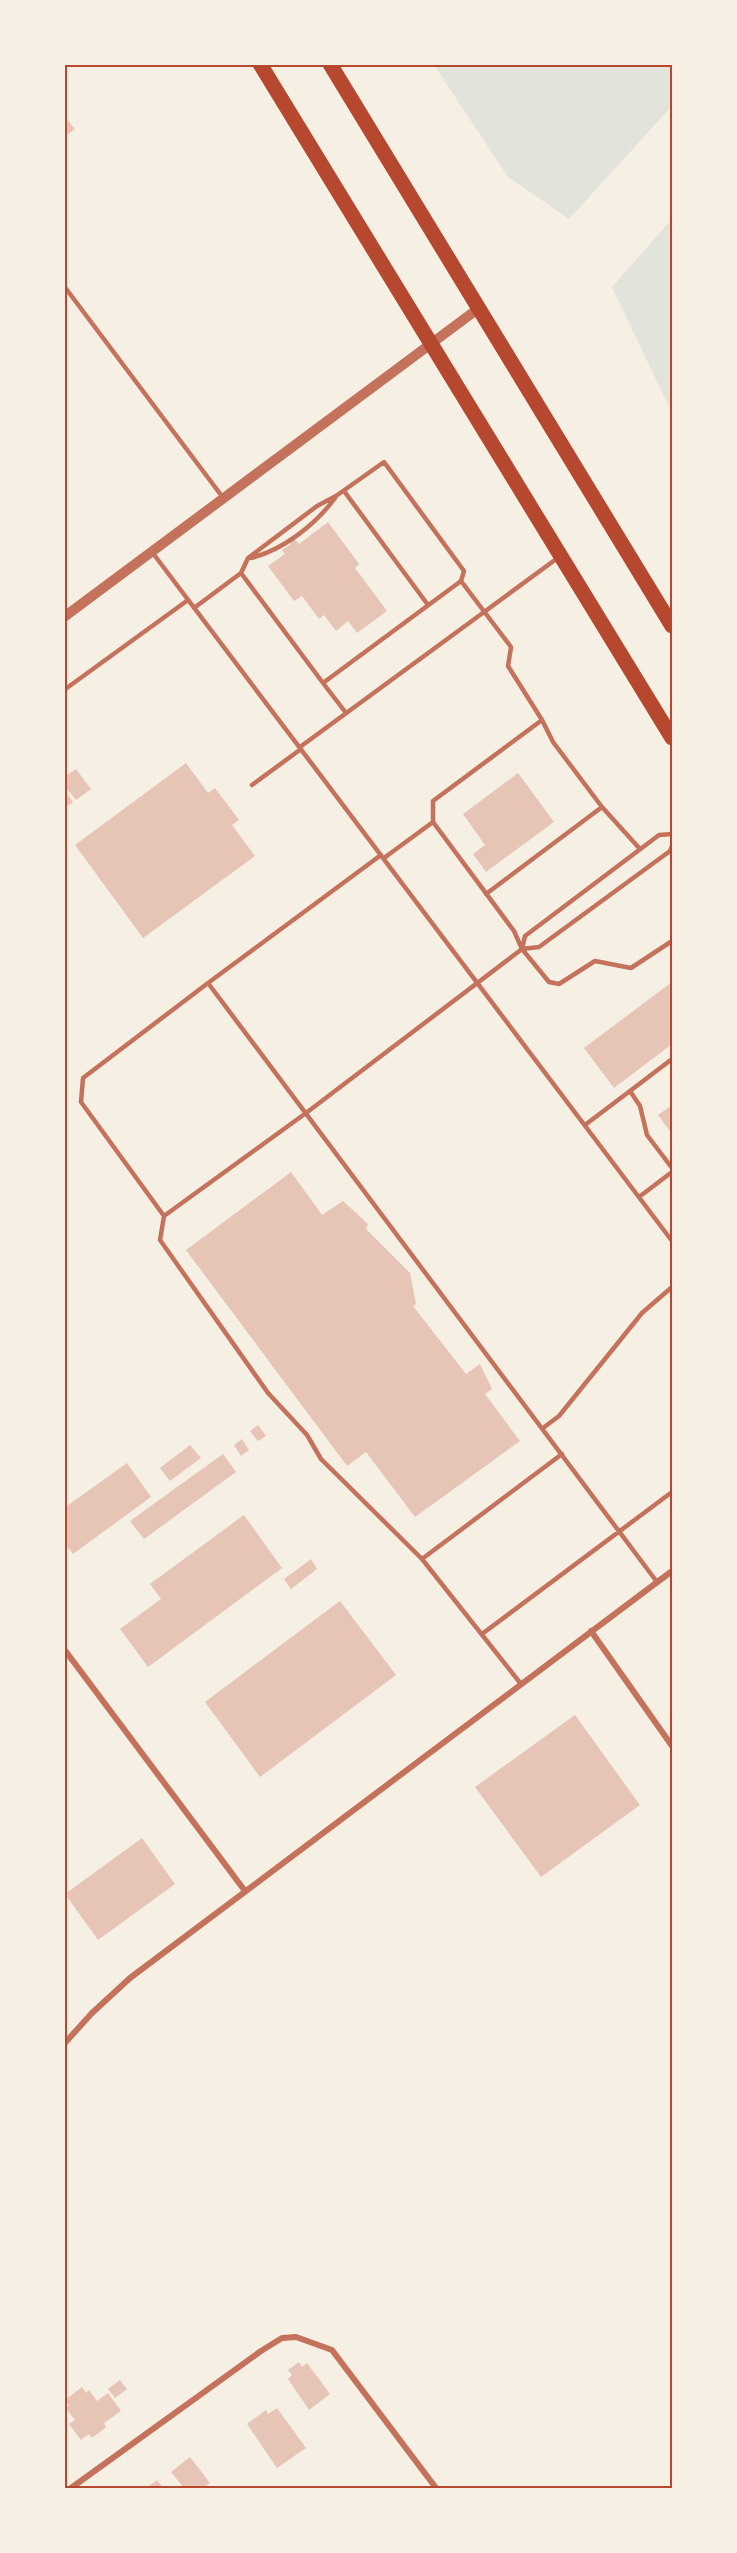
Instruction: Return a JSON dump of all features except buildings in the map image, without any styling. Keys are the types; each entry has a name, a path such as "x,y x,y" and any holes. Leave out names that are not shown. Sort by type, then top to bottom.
{"highway":[{"path":"260,64 672,738"},
{"path":"330,64 672,627"}],"street":[{"path":"64,617 479,308"},
{"path":"64,2044 92,2013 130,1978 672,1570"},
{"path":"591,1631 672,1746"},
{"path":"64,1649 245,1891"},
{"path":"71,2488 282,2338 296,2337 332,2350 436,2488"}],"lane":[{"path":"64,286 224,499"},
{"path":"194,608 241,573 248,558 317,506 344,491 384,462 464,571 462,581 323,683"},
{"path":"344,491 428,605"},
{"path":"248,558 271,553 322,516 336,496"},
{"path":"152,552 672,1241"},
{"path":"252,785 346,713 561,556"},
{"path":"241,573 346,713"},
{"path":"462,581 511,647 508,666 553,742 602,807 640,849"},
{"path":"64,690 188,600"},
{"path":"542,720 433,801 433,822 514,931 522,949 549,982 559,984 595,961 631,968 672,941"},
{"path":"486,894 602,807"},
{"path":"164,1216 81,1102 83,1078 208,983 433,822"},
{"path":"522,949 525,936 659,835 672,834"},
{"path":"521,1684 422,1558 321,1459 307,1435 268,1393 160,1240 164,1216 306,1113 522,949 538,947 670,851 672,846"},
{"path":"208,983 657,1582"},
{"path":"585,1125 672,1059"},
{"path":"630,1091 640,1106 647,1135 672,1170 639,1197"},
{"path":"543,1428 560,1416 642,1313 672,1287"},
{"path":"422,1558 562,1454"},
{"path":"482,1634 672,1492"}],"shaded area":[{"path":"434,65 672,65 672,106 569,219 508,177"},
{"path":"672,219 672,413 612,287"}]}
